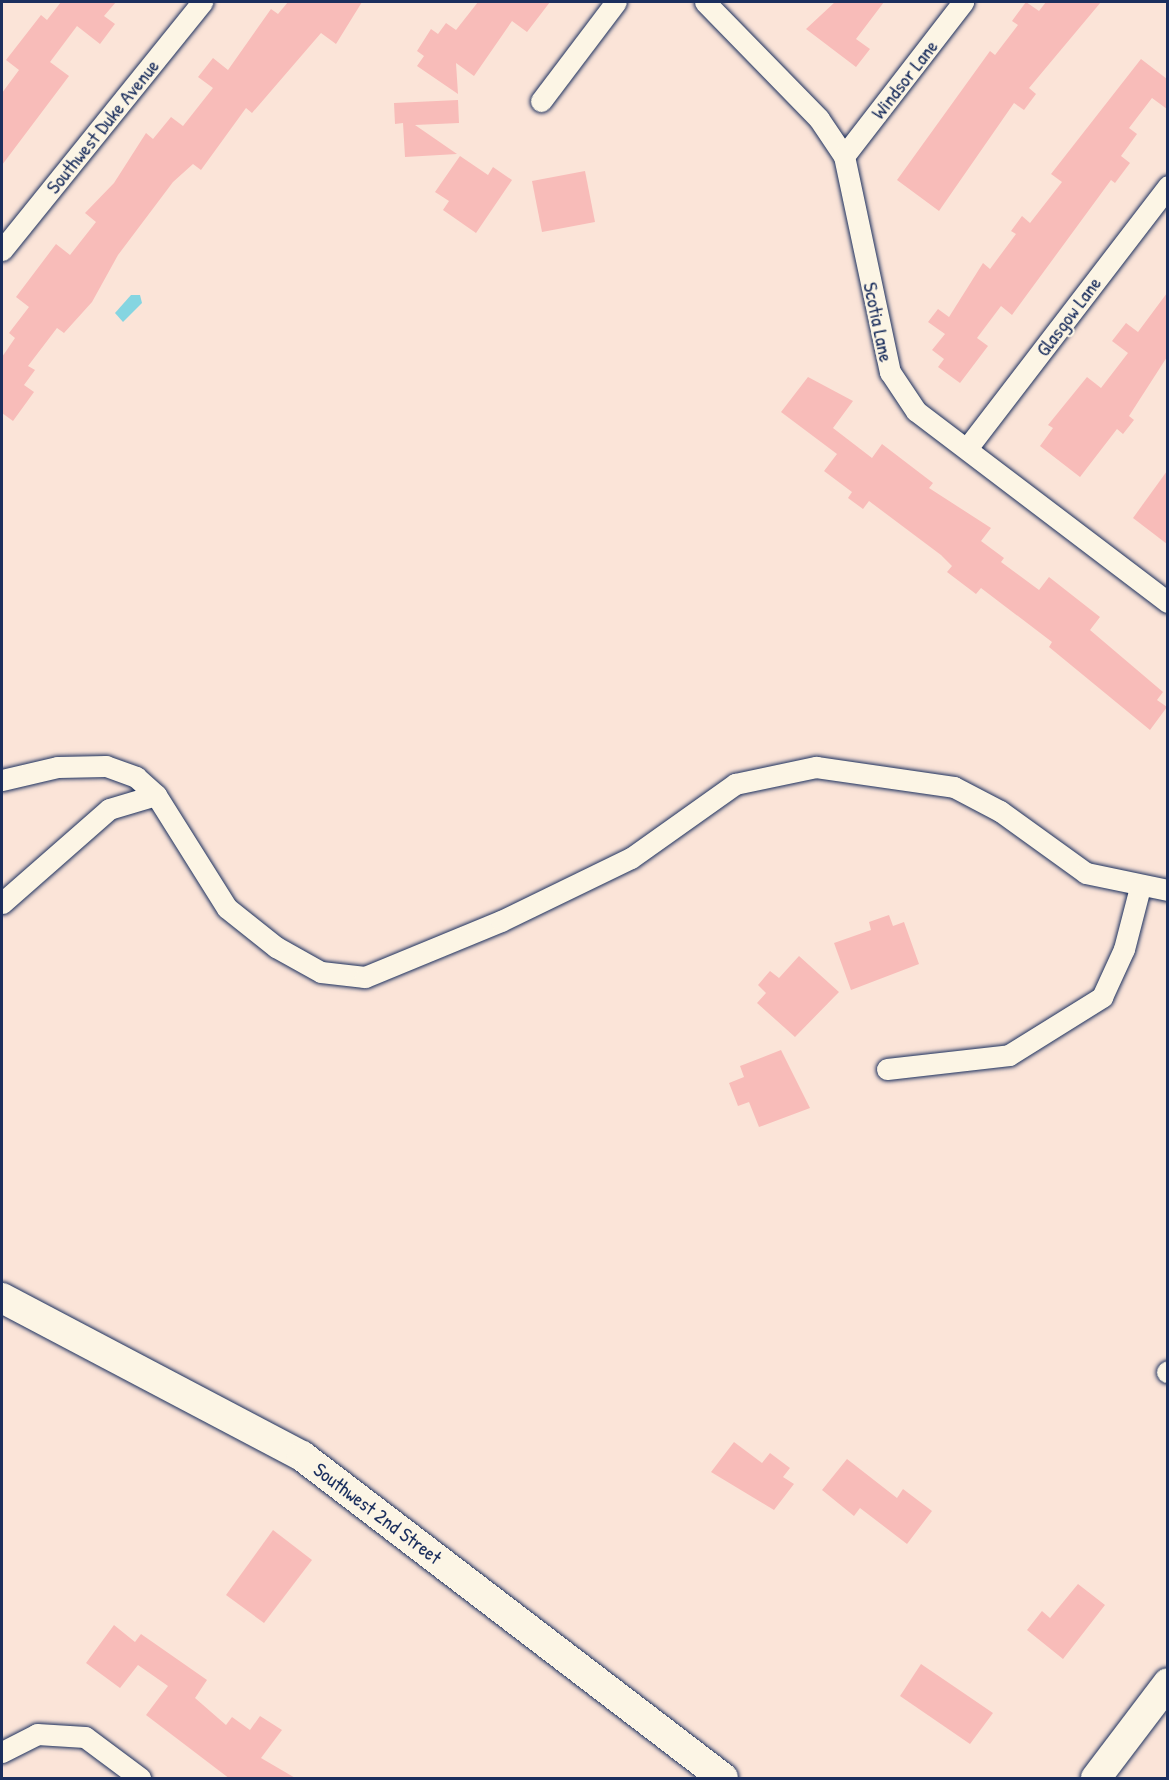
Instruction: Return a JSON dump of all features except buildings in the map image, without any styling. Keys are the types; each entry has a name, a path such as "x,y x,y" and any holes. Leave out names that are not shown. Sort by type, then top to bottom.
{"main road":[{"name":"Southwest 2nd Street","path":"2,1298 302,1456 723,1779"},
{"path":"1096,1779 1167,1683"}],"street":[{"name":"Southwest Duke Avenue","path":"2,250 202,2"},
{"path":"540,101 616,2"},
{"name":"Scotia Lane","path":"705,2 819,119 844,156 890,372 916,411 968,447 1167,602"},
{"name":"Windsor Lane","path":"844,156 963,2"},
{"name":"Glasgow Lane","path":"968,447 1167,186"},
{"path":"2,780 58,767 106,766 136,777 156,795 227,908 276,947 321,972 364,977 501,921 631,858 735,784 816,767 954,787 1000,811 1086,873 1140,887 1167,890"},
{"path":"2,903 109,809 156,795"},
{"path":"887,1069 1009,1055 1102,997 1124,948 1140,887"},
{"path":"2,1752 37,1734 85,1737 140,1779"}],"water":[{"path":"131,295 140,295 142,303 123,322 115,313"}]}
